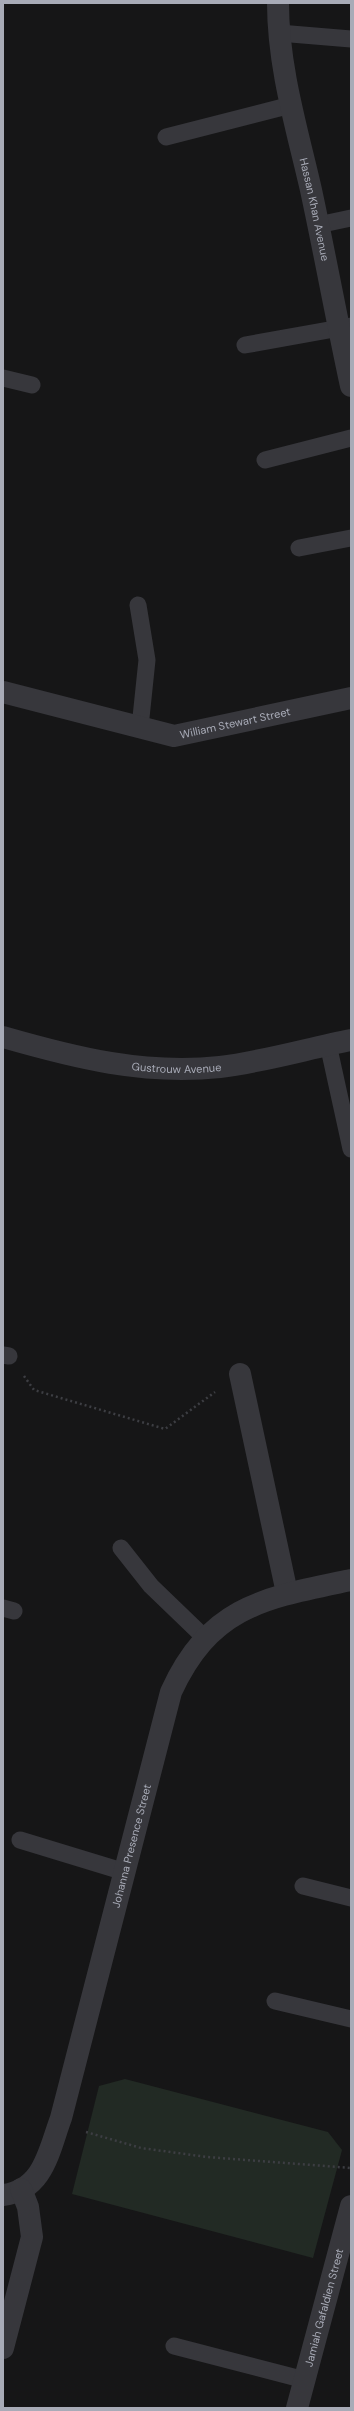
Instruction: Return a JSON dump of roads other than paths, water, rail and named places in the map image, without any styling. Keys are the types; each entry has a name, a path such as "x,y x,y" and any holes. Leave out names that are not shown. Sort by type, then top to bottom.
{"street":[{"name":"Hassan Khan Avenue","path":"278,3 282,60 318,224 345,327 351,386"},
{"name":"William Stewart Street","path":"3,692 174,736 351,698"},
{"name":"Gustrouw Avenue","path":"3,1038 77,1058 149,1068 222,1067 351,1040"},
{"path":"240,1374 287,1593"},
{"name":"Johanna Presence Street","path":"12,2192 32,2182 47,2161 125,1872 171,1692 187,1661 205,1638 227,1619 262,1600 287,1593 351,1580"},
{"path":"3,2348 32,2237 28,2208 12,2192"},
{"name":"Jamiah Gafaldien Street","path":"297,2408 351,2206"}],"lane":[{"path":"279,33 351,39"},
{"path":"166,137 292,105"},
{"path":"318,224 351,218"},
{"path":"245,346 345,327"},
{"path":"3,378 32,385"},
{"path":"265,460 351,438"},
{"path":"299,548 351,538"},
{"path":"138,605 147,660 140,727"},
{"path":"328,1044 351,1149"},
{"path":"121,1548 151,1586 205,1638"},
{"path":"20,1840 125,1872"},
{"path":"303,1886 351,1898"},
{"path":"275,2001 351,2019"},
{"path":"174,2346 305,2380"}]}
